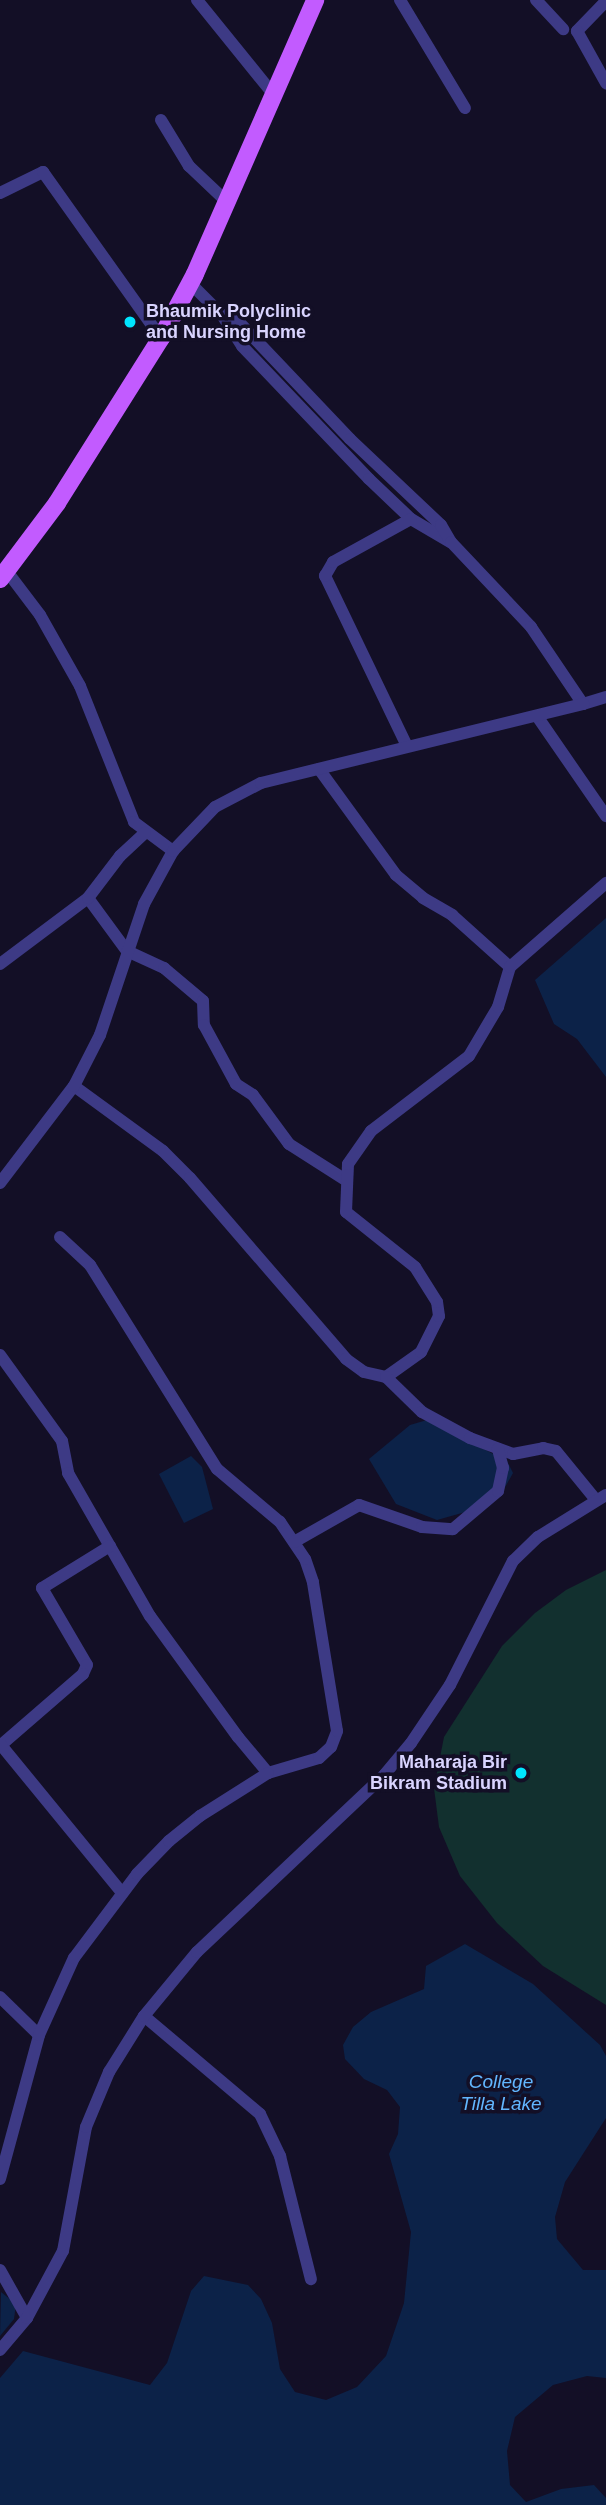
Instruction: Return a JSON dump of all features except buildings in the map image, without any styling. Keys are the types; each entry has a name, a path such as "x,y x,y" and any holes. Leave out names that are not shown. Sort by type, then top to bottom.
{"main road":[{"path":"3,574 57,503 161,338 190,283 315,0"}],"street":[{"path":"197,0 273,94"},
{"path":"400,0 464,108"},
{"path":"536,0 563,29"},
{"path":"606,1 577,31 606,83"},
{"path":"161,120 189,166 225,200"},
{"path":"0,193 38,171 48,176 161,338"},
{"path":"190,283 222,315 242,346 411,519 451,542"},
{"path":"222,315 237,320 350,439 441,526 451,542 531,628 583,704"},
{"path":"407,744 325,576 333,562 411,519"},
{"path":"3,574 61,650 134,822 145,833 173,850"},
{"path":"0,1183 74,1086 100,1035 144,904 173,850 235,794 407,744 538,719 606,697"},
{"path":"538,719 606,816"},
{"path":"319,769 396,875 422,898 453,915 510,967"},
{"path":"0,964 88,898 120,856 145,833"},
{"path":"386,1377 421,1352 439,1316 437,1302 415,1267 350,1218 344,1178 356,1149 371,1131 469,1056 498,1007 510,967 606,883"},
{"path":"88,898 127,951 164,968 202,1001 204,1025 236,1084 253,1095 289,1144 344,1178"},
{"path":"0,2350 27,2318 62,2251 86,2127 108,2072 144,2016 197,1952 385,1774 411,1743 450,1685 513,1561 538,1537 601,1498 556,1451 543,1448 518,1455 498,1448 422,1412 386,1377 364,1372 346,1359 190,1178 163,1151 74,1086"},
{"path":"0,2179 39,2035 74,1958 122,1893 169,1841 200,1816 268,1773 319,1758 331,1747 337,1731 313,1582 294,1542 280,1522 217,1469 90,1265 61,1237"},
{"path":"0,1355 62,1441 68,1473 150,1616 268,1773"},
{"path":"294,1542 359,1505 422,1527 453,1529 498,1491 503,1468 498,1448"},
{"path":"110,1546 42,1588 87,1665 83,1674 0,1745 122,1893"},
{"path":"0,1997 39,2035"},
{"path":"144,2016 260,2114 280,2156 311,2279"},
{"path":"0,2270 27,2318"}],"green space":[{"name":"Maharaja Bir Bikram Stadium","path":"606,1570 606,2005 543,1966 497,1923 460,1876 439,1827 434,1788 444,1737 502,1646 535,1613 566,1590"}],"water":[{"path":"606,918 606,1077 577,1039 554,1024 535,980"},
{"path":"427,1420 507,1461 513,1473 504,1489 476,1509 437,1520 396,1504 369,1459 410,1425"},
{"path":"191,1456 202,1467 213,1509 184,1523 159,1474"},
{"name":"College Tilla Lake","path":"465,1944 533,1984 600,2045 606,2056 606,2118 565,2182 555,2217 557,2239 583,2270 606,2270 606,2378 587,2376 553,2385 515,2417 507,2451 510,2485 526,2502 561,2489 594,2485 606,2498 606,2505 0,2505 0,2378 23,2351 150,2385 167,2363 191,2291 204,2276 248,2285 261,2299 272,2323 280,2369 295,2392 326,2400 357,2387 386,2356 404,2303 411,2232 389,2154 398,2134 400,2107 387,2090 364,2079 345,2059 343,2045 353,2027 371,2012 424,1989 426,1966"},
{"path":"1,2292 16,2304 14,2319 0,2336"}],"place":[{"name":"Bhaumik Polyclinic and Nursing Home","path":"130,322"},
{"name":"Maharaja Bir Bikram Stadium","path":"521,1773"}]}
